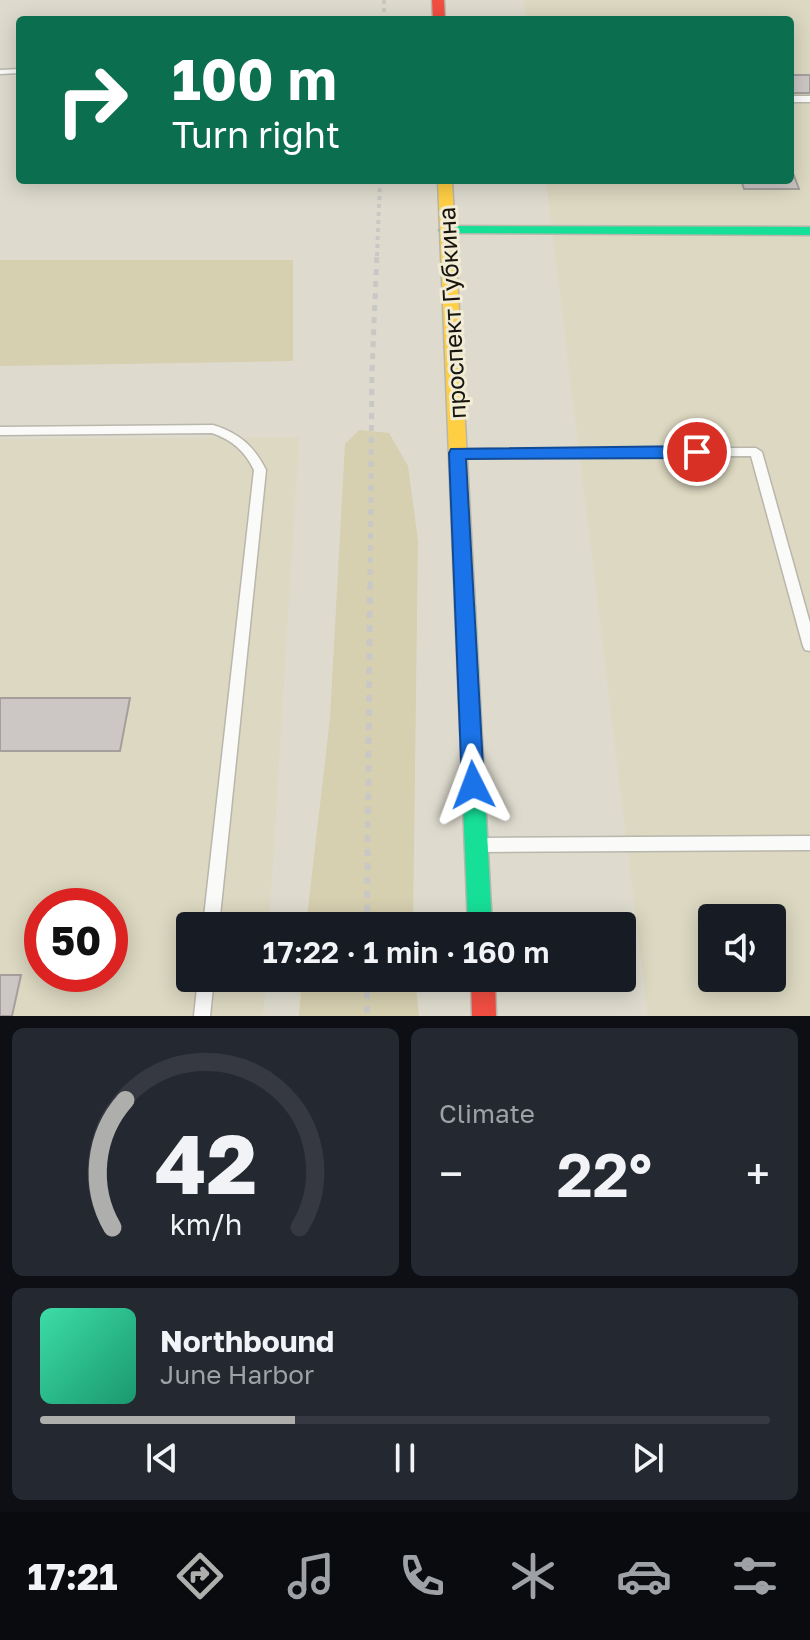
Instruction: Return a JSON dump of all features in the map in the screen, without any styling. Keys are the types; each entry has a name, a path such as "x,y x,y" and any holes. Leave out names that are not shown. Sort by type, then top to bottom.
{"main road":[{"name":"проспект Губкина","path":"445,184 479,912"},
{"path":"446,230 810,231"},
{"path":"483,992 484,1016"}],"lane":[{"path":"0,431 213,429 232,435 249,448 260,470 213,912"},
{"path":"457,453 756,452 810,646"},
{"path":"476,845 810,843"},
{"path":"202,1016 205,992"}],"path":[{"path":"367,912 372,371 380,184"},
{"path":"367,992 367,1016"}],"shaded area":[{"path":"524,0 810,0 810,1016 648,1016 546,184 794,184 794,16 526,16"},
{"path":"0,260 293,260 293,361 0,366"},
{"path":"359,430 389,433 408,466 418,541 413,912 308,912 330,718 345,444"},
{"path":"299,437 270,912 176,912 176,992 265,992 263,1016 0,1016 0,439"},
{"path":"301,992 416,992 419,1016 299,1016"}],"building":[{"path":"794,75 810,75 810,93 794,93"},
{"path":"794,176 799,189 744,189 742,184 794,184"},
{"path":"0,698 130,698 120,751 0,751"},
{"path":"0,975 21,975 12,1016 0,1016"}],"traffic: fast":[{"path":"446,230 810,231"},
{"path":"465,607 479,912"}],"traffic: slow":[{"path":"445,184 465,607"}],"traffic: jam":[{"path":"438,0 439,16"},
{"path":"483,992 484,1016"}],"route":[{"path":"473,785 457,453 697,452"}]}
